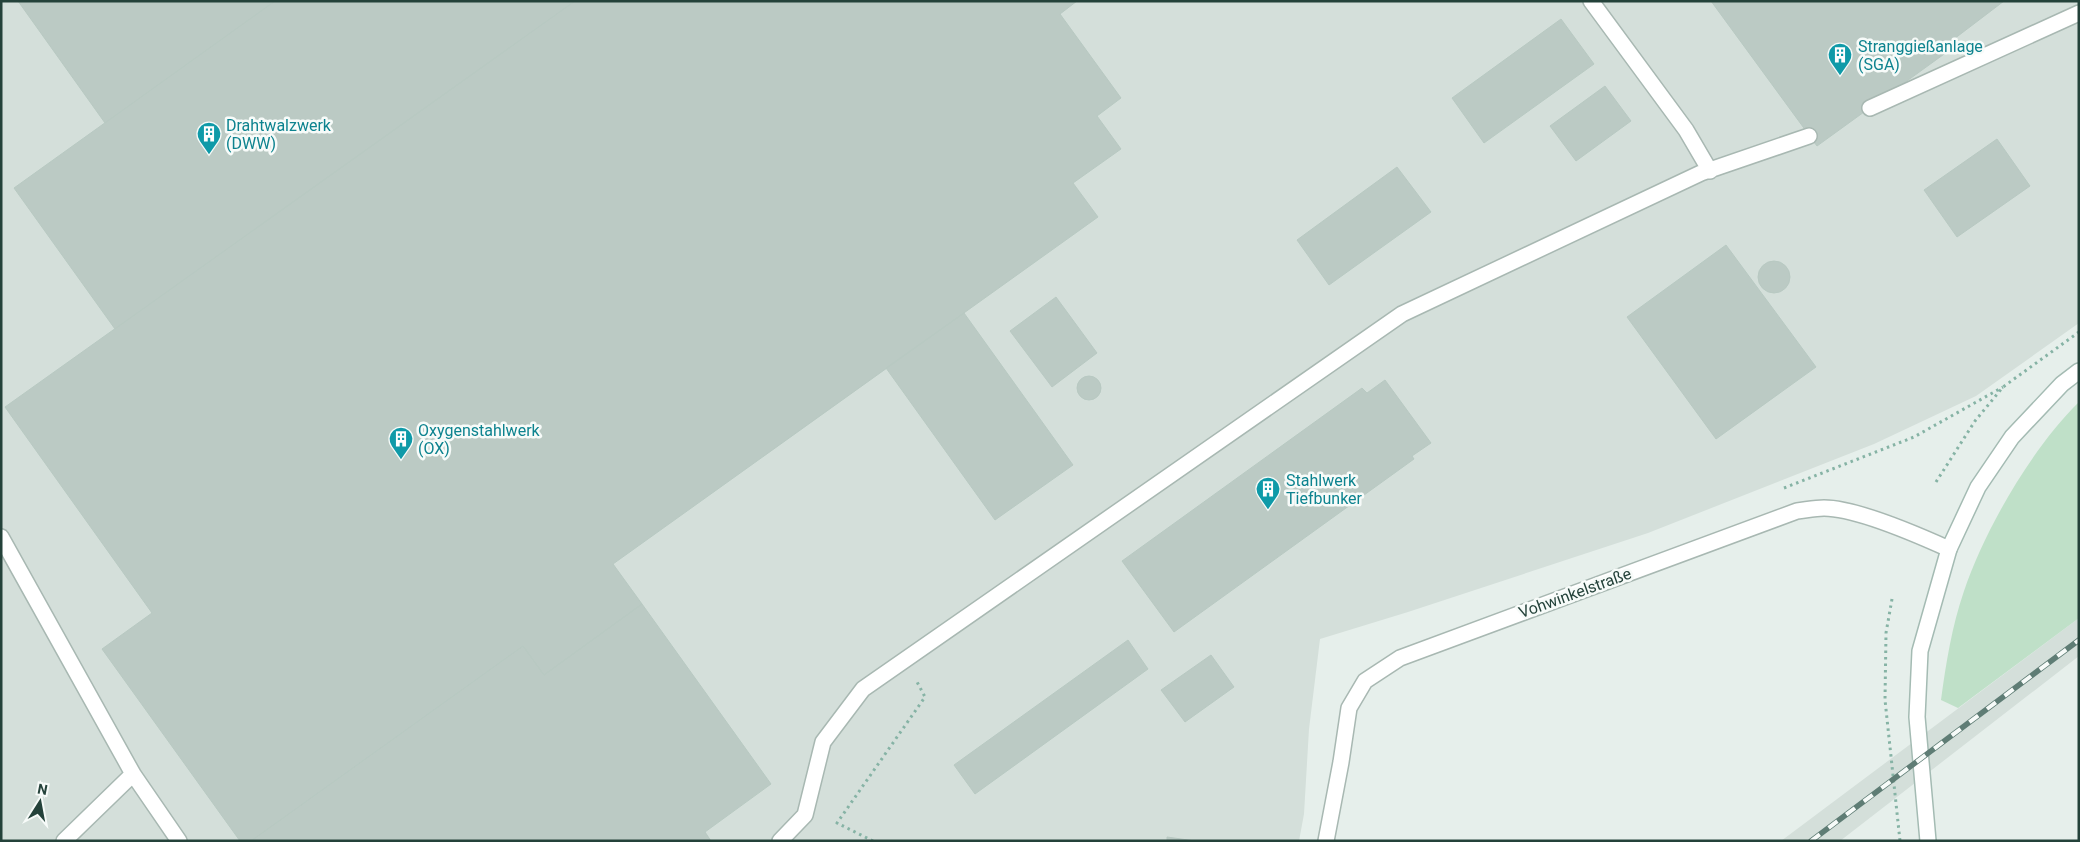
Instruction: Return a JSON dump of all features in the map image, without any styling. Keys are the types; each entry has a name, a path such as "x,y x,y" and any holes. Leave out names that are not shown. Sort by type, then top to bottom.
{"street":[{"path":"1591,1 1686,130 1710,171"},
{"path":"1870,108 2079,13"},
{"path":"780,841 805,815 823,742 863,689 1402,314 1618,211 1710,171 1809,136"},
{"path":"1928,841 1917,717 1920,651 1949,549 1978,487 2012,437 2062,384 2079,371"},
{"name":"Vohwinkelstraße","path":"1326,841 1349,708 1365,681 1400,658 1797,511 1825,508 1856,514 1911,532 1949,549"},
{"path":"1,537 133,774 180,841"},
{"path":"64,841 133,774"}],"path":[{"path":"1780,490 1914,436 2003,387 2079,332"},
{"path":"1936,482 1975,421 2003,387"},
{"path":"1892,599 1886,633 1885,700 1900,841"},
{"path":"873,841 837,823 926,697 906,659"}],"shaded area":[{"path":"1,1 2079,1 2079,323 1976,396 1874,444 1648,533 1320,639 1309,729 1304,814 1299,841 1,841"},
{"path":"2079,618 2079,656 1840,841 1781,841"}],"green space":[{"path":"2079,402 2079,618 1958,708 1941,700 1953,631 1973,567 1997,516 2027,466 2061,421"}],"building":[{"path":"18,1 275,1 105,123"},
{"name":"Drahtwalzwerk (DWW)","path":"275,1 575,1 115,329 14,188"},
{"name":"Oxygenstahlwerk (OX)","path":"575,1 1077,1 1060,14 1121,98 1097,116 1121,149 1073,183 1098,217 613,564 642,604 544,675 523,646 251,841 240,841 102,649 152,613 5,407"},
{"name":"Stranggießanlage (SGA)","path":"1711,1 2004,1 1954,39 1958,44 1817,146"},
{"path":"1561,19 1594,64 1484,143 1452,98"},
{"path":"1605,86 1631,121 1576,161 1550,126"},
{"path":"1997,139 2030,186 1957,237 1924,190"},
{"path":"1397,167 1431,212 1329,285 1297,240"},
{"path":"1726,245 1816,367 1716,439 1627,317"},
{"path":"1774,261 1786,265 1790,277 1786,289 1774,293 1762,289 1758,277 1762,265"},
{"path":"1056,297 1097,353 1052,387 1010,331"},
{"path":"964,313 1073,465 995,520 886,368"},
{"path":"1089,376 1094,377 1100,383 1100,393 1094,399 1089,400 1084,399 1078,393 1077,388 1078,383 1084,377"},
{"name":"Stahlwerk Tiefbunker","path":"1385,380 1431,443 1412,456 1414,459 1174,632 1122,561 1362,388 1367,393"},
{"path":"642,604 771,784 705,832 711,841 251,841 523,646 544,675"},
{"path":"1128,640 1148,669 975,794 954,765"},
{"path":"1211,655 1234,687 1185,722 1161,690"},
{"path":"1167,837 1195,841 1167,841"}],"railway":[{"path":"1811,841 2079,640"}],"place":[{"name":"Stranggießanlage (SGA)","path":"1840,76"},
{"name":"Drahtwalzwerk (DWW)","path":"209,155"},
{"name":"Oxygenstahlwerk (OX)","path":"401,460"},
{"name":"Stahlwerk Tiefbunker","path":"1268,510"}]}
